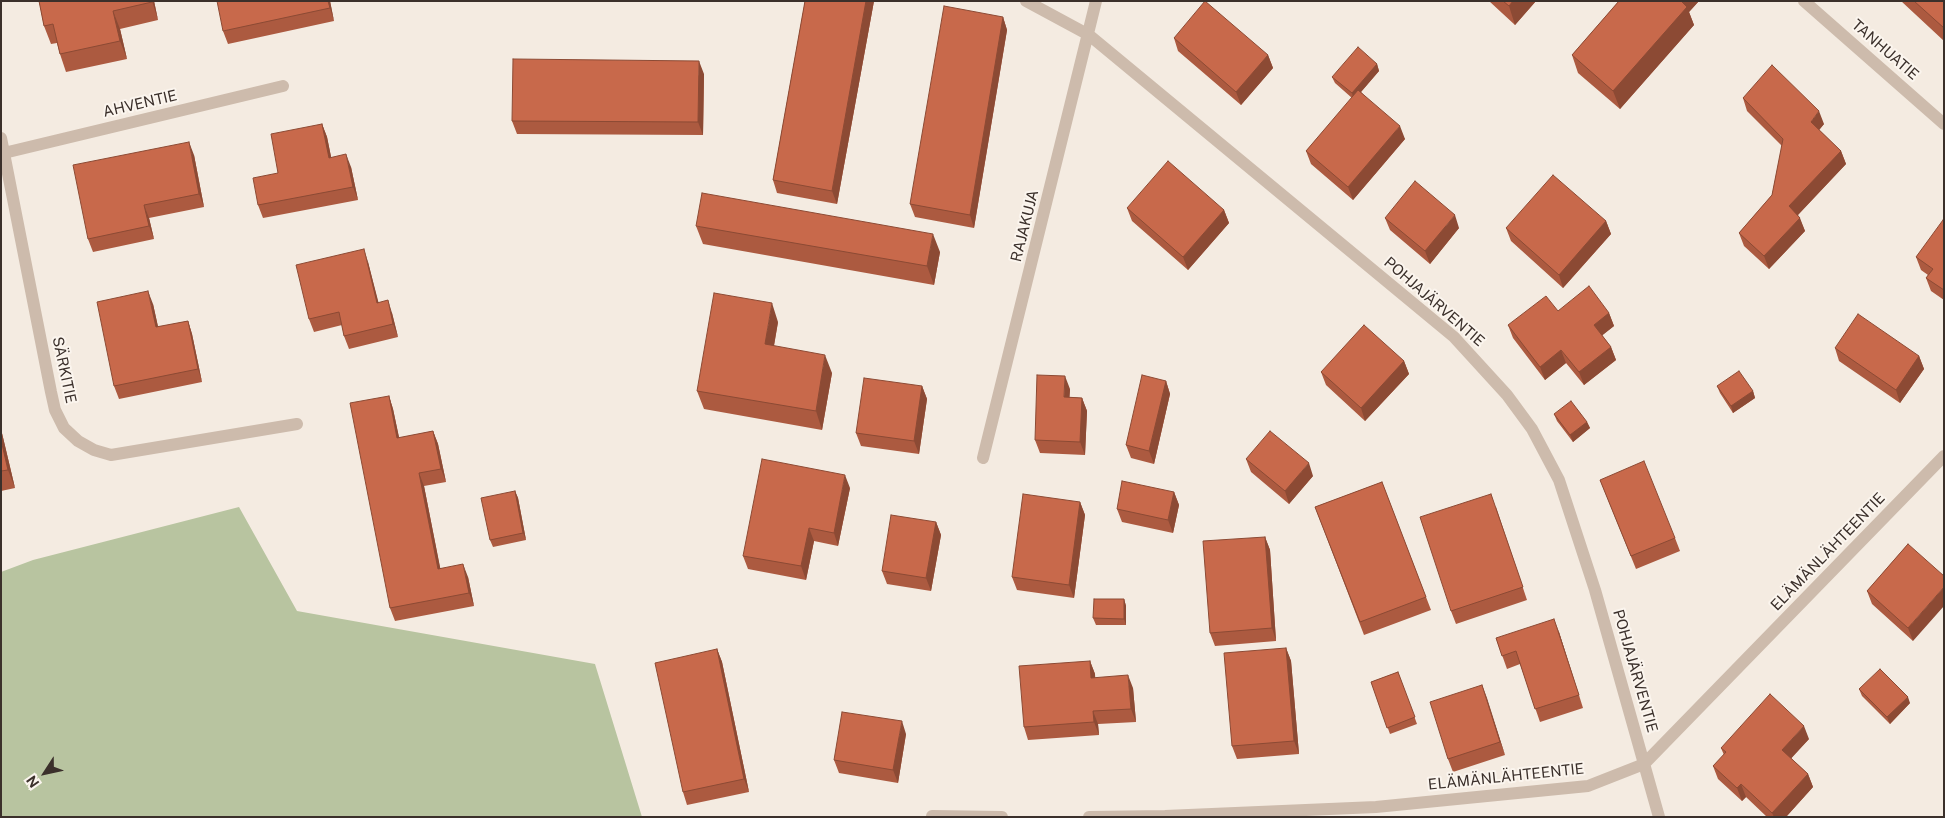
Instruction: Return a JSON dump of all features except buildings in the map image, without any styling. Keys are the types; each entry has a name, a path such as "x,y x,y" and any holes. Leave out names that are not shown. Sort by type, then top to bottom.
{"street":[{"name":"POHJAJÄRVENTIE","path":"1026,1 1089,35 1454,337 1507,395 1532,429 1558,480 1595,590 1659,817"},
{"name":"RAJAKUJA","path":"983,458 1096,1"},
{"name":"TANHUATIE","path":"1804,1 1944,124"},
{"name":"AHVENTIE","path":"4,153 283,86"},
{"name":"SÄRKITIE","path":"1,138 55,410 64,428 78,441 94,450 110,455 297,424"},
{"name":"ELÄMÄNLÄHTEENTIE","path":"1089,817 1165,816 1376,807 1588,786 1644,764 1944,456"},
{"path":"932,816 1002,817"}],"green space":[{"path":"239,507 297,611 595,664 642,817 1,817 1,572 33,560"}]}
